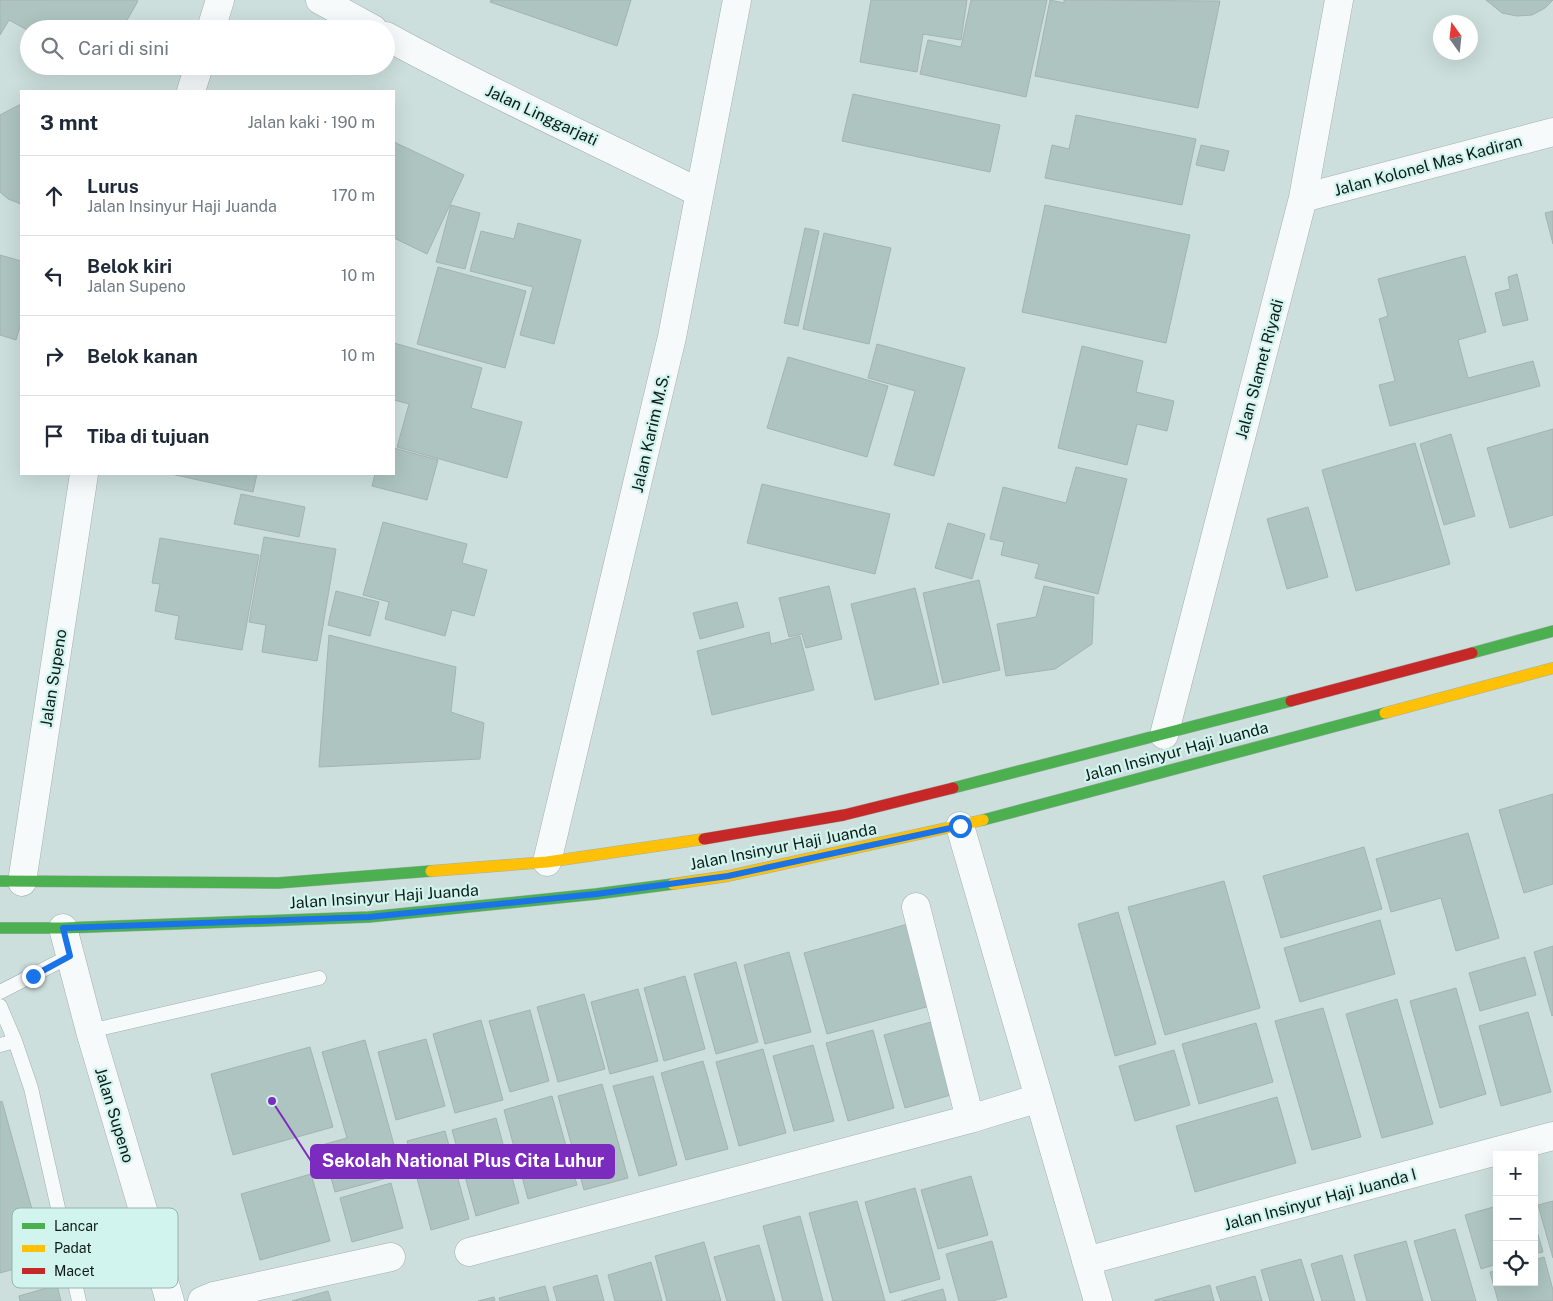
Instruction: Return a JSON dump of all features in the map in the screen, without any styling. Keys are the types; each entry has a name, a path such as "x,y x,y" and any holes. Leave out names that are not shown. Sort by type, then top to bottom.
{"main road":[{"name":"Jalan Insinyur Haji Juanda","path":"11,882 278,883 547,862 676,844 844,815 1164,735 1553,631"},
{"name":"Jalan Insinyur Haji Juanda","path":"0,928 63,928 369,917 596,894 728,876 960,826 1553,668"}],"street":[{"path":"214,20 220,0"},
{"path":"320,0 357,20"},
{"name":"Jalan Karim M.S.","path":"547,862 672,337 698,192 737,0"},
{"name":"Jalan Slamet Riyadi","path":"1164,735 1303,198 1339,0"},
{"name":"Jalan Linggarjati","path":"395,41 453,73 570,127 698,192"},
{"path":"191,90 196,75"},
{"name":"Jalan Kolonel Mas Kadiran","path":"1303,198 1553,132"},
{"name":"Jalan Supeno","path":"11,882 84,475"},
{"path":"960,826 1098,1301"},
{"path":"916,907 970,1119"},
{"name":"Jalan Supeno","path":"63,928 90,1031 142,1208"},
{"path":"469,1252 970,1119 1039,1098"},
{"name":"Jalan Insinyur Haji Juanda I","path":"1086,1262 1553,1136"},
{"path":"202,1301 214,1296 391,1258"},
{"name":"Jalan Supeno","path":"166,1288 170,1301"}],"lane":[{"path":"0,992 70,956"},
{"path":"90,1031 319,978"},
{"path":"0,1006 15,1041 31,1088 58,1208"},
{"path":"0,1045 15,1041"},
{"path":"76,1288 79,1301"}],"building":[{"path":"0,0 138,1 127,20 20,20 20,26 9,20 0,35"},
{"path":"491,0 631,0 617,46 490,2"},
{"path":"871,0 967,0 961,40 923,34 917,72 860,62"},
{"path":"971,0 1047,0 1026,97 920,74 928,40 961,47"},
{"path":"1050,0 1064,3 1064,0 1220,1 1198,108 1035,76"},
{"path":"1486,0 1553,0 1545,8 1532,15 1517,16 1502,13"},
{"path":"853,94 1000,125 990,172 842,141"},
{"path":"20,105 20,204 8,199 0,192 0,115"},
{"path":"1076,115 1196,139 1182,205 1045,178 1052,145 1069,149"},
{"path":"395,142 464,175 427,254 395,238"},
{"path":"1201,145 1229,151 1224,171 1196,165"},
{"path":"451,205 480,213 465,269 436,262"},
{"path":"1045,205 1190,235 1166,343 1022,312"},
{"path":"1553,211 1553,244 1545,213"},
{"path":"518,223 581,240 554,344 520,335 533,287 470,271 481,231 514,239"},
{"path":"805,228 819,231 798,326 784,323"},
{"path":"824,233 891,248 869,344 803,329"},
{"path":"0,255 20,261 20,326 16,340 0,335"},
{"path":"1465,256 1486,332 1458,340 1468,378 1533,361 1540,386 1390,426 1379,385 1395,381 1379,319 1388,316 1378,279"},
{"path":"438,267 526,291 505,368 417,344"},
{"path":"1517,274 1528,320 1503,326 1495,293 1510,289 1508,277"},
{"path":"395,343 482,368 471,408 522,422 507,478 397,447 409,404 395,400"},
{"path":"877,344 965,368 934,476 894,465 915,391 868,378"},
{"path":"1082,346 1143,361 1136,392 1174,401 1167,431 1137,424 1127,465 1058,448"},
{"path":"788,357 888,386 867,457 767,428"},
{"path":"1553,429 1553,515 1510,528 1487,448"},
{"path":"1451,434 1475,516 1444,525 1420,444"},
{"path":"1415,443 1450,564 1356,591 1322,470"},
{"path":"395,448 438,460 427,500 372,486 375,475 395,475"},
{"path":"1076,467 1127,479 1098,594 1035,578 1039,564 1001,555 1004,542 990,539 1003,487 1066,503"},
{"path":"176,475 257,475 253,492"},
{"path":"762,484 890,514 875,574 747,543"},
{"path":"241,494 305,507 299,537 234,524"},
{"path":"1308,507 1328,577 1287,589 1267,519"},
{"path":"383,522 467,544 462,563 487,570 474,616 452,610 445,636 385,619 389,602 363,595"},
{"path":"948,523 985,534 972,579 935,568"},
{"path":"264,537 336,549 317,661 262,652 266,625 249,622"},
{"path":"160,538 259,555 242,650 175,639 179,616 155,611 160,584 152,583"},
{"path":"979,580 1000,670 943,683 923,593"},
{"path":"829,586 842,639 806,648 802,634 789,637 779,598"},
{"path":"1044,586 1094,597 1092,644 1055,669 1006,676 997,624 1036,617"},
{"path":"915,588 939,684 875,700 851,604"},
{"path":"336,591 379,602 370,636 328,625"},
{"path":"737,602 744,627 700,639 693,613"},
{"path":"769,632 771,644 800,636 814,690 712,715 697,651"},
{"path":"329,635 456,667 451,712 484,723 480,759 319,767"},
{"path":"1553,794 1553,884 1524,893 1499,810"},
{"path":"1468,833 1499,938 1456,951 1441,898 1391,912 1376,859"},
{"path":"1364,847 1382,909 1281,938 1263,876"},
{"path":"1224,881 1260,1008 1165,1035 1128,907"},
{"path":"1118,912 1156,1044 1115,1056 1078,924"},
{"path":"1380,920 1395,974 1300,1002 1284,948"},
{"path":"908,924 930,1006 827,1034 804,953"},
{"path":"1553,946 1553,1015 1552,1016 1534,952"},
{"path":"789,952 811,1032 765,1044 744,965"},
{"path":"1525,957 1536,995 1480,1011 1469,973"},
{"path":"736,962 758,1042 716,1054 694,974"},
{"path":"685,976 705,1049 664,1061 644,988"},
{"path":"1456,988 1486,1094 1440,1108 1410,1001"},
{"path":"638,989 658,1061 610,1074 591,1002"},
{"path":"584,994 605,1069 558,1082 537,1007"},
{"path":"1397,999 1433,1124 1382,1138 1346,1014"},
{"path":"1323,1008 1361,1137 1312,1150 1275,1021"},
{"path":"530,1010 549,1081 510,1092 489,1021"},
{"path":"1528,1012 1551,1092 1501,1106 1479,1026"},
{"path":"481,1020 503,1100 455,1113 433,1034"},
{"path":"931,1022 951,1095 905,1108 884,1035"},
{"path":"1256,1023 1273,1082 1199,1104 1182,1044"},
{"path":"873,1030 894,1108 848,1121 826,1043"},
{"path":"426,1039 445,1106 396,1120 378,1052"},
{"path":"365,1040 402,1174 335,1192 322,1145 347,1138 322,1052"},
{"path":"813,1045 834,1121 794,1131 773,1056"},
{"path":"310,1047 333,1127 233,1155 211,1074"},
{"path":"763,1049 786,1133 739,1146 716,1062"},
{"path":"1174,1050 1190,1105 1135,1121 1119,1066"},
{"path":"703,1061 728,1149 686,1160 661,1073"},
{"path":"653,1076 677,1165 639,1176 613,1086"},
{"path":"602,1084 628,1178 584,1190 558,1096"},
{"path":"552,1096 577,1185 528,1199 504,1110"},
{"path":"1277,1097 1296,1163 1195,1192 1176,1126"},
{"path":"2,1101 32,1208 12,1208 12,1270 0,1273 0,1102"},
{"path":"496,1118 519,1203 476,1216 452,1130"},
{"path":"445,1131 469,1219 431,1230 407,1141"},
{"path":"311,1174 330,1241 260,1260 241,1194"},
{"path":"971,1176 988,1235 938,1249 921,1190"},
{"path":"391,1183 403,1228 352,1242 340,1198"},
{"path":"915,1188 940,1279 890,1293 865,1202"},
{"path":"857,1201 885,1301 833,1301 809,1213"},
{"path":"1553,1201 1553,1258 1538,1205"},
{"path":"1493,1207 1493,1265 1481,1269 1465,1215"},
{"path":"800,1216 823,1301 783,1301 763,1226"},
{"path":"1455,1229 1476,1301 1432,1301 1414,1241"},
{"path":"1538,1235 1543,1252 1538,1253"},
{"path":"992,1241 1007,1297 992,1301 959,1301 946,1254"},
{"path":"1406,1241 1423,1301 1367,1301 1354,1255"},
{"path":"704,1242 721,1301 667,1301 655,1256"},
{"path":"759,1245 775,1301 727,1301 714,1257"},
{"path":"1342,1255 1355,1301 1322,1301 1311,1264"},
{"path":"1544,1257 1553,1290 1553,1301 1498,1301 1494,1286 1538,1286 1538,1259"},
{"path":"1301,1259 1314,1301 1270,1301 1261,1270"},
{"path":"651,1262 662,1301 615,1301 608,1275"},
{"path":"1490,1272 1493,1272 1493,1283"},
{"path":"597,1275 604,1301 557,1301 553,1287"},
{"path":"1255,1276 1262,1301 1221,1301 1216,1287"},
{"path":"1210,1285 1214,1301 1155,1301 1155,1300"},
{"path":"545,1286 549,1301 500,1301 499,1298"},
{"path":"47,1288 58,1288 61,1301 20,1301 19,1296"},
{"path":"943,1289 946,1301 901,1301"},
{"path":"328,1291 331,1301 292,1301"},
{"path":"494,1297 495,1301 478,1301"}],"traffic: fast":[{"path":"1472,653 1553,631"},
{"path":"953,788 1291,701"},
{"path":"983,820 1385,713"},
{"path":"0,881 278,883 431,871"},
{"path":"0,928 63,928 369,917 596,894 673,884"}],"traffic: slow":[{"path":"1385,713 1553,668"},
{"path":"673,884 728,876 983,820"},
{"path":"431,871 547,862 704,839"}],"traffic: jam":[{"path":"1291,701 1472,653"},
{"path":"704,839 844,815 953,788"}],"place":[{"name":"Sekolah National Plus Cita Luhur","path":"272,1101"}],"route":[{"path":"33,976 70,956 63,928 369,917 596,894 728,876 960,826"}]}
